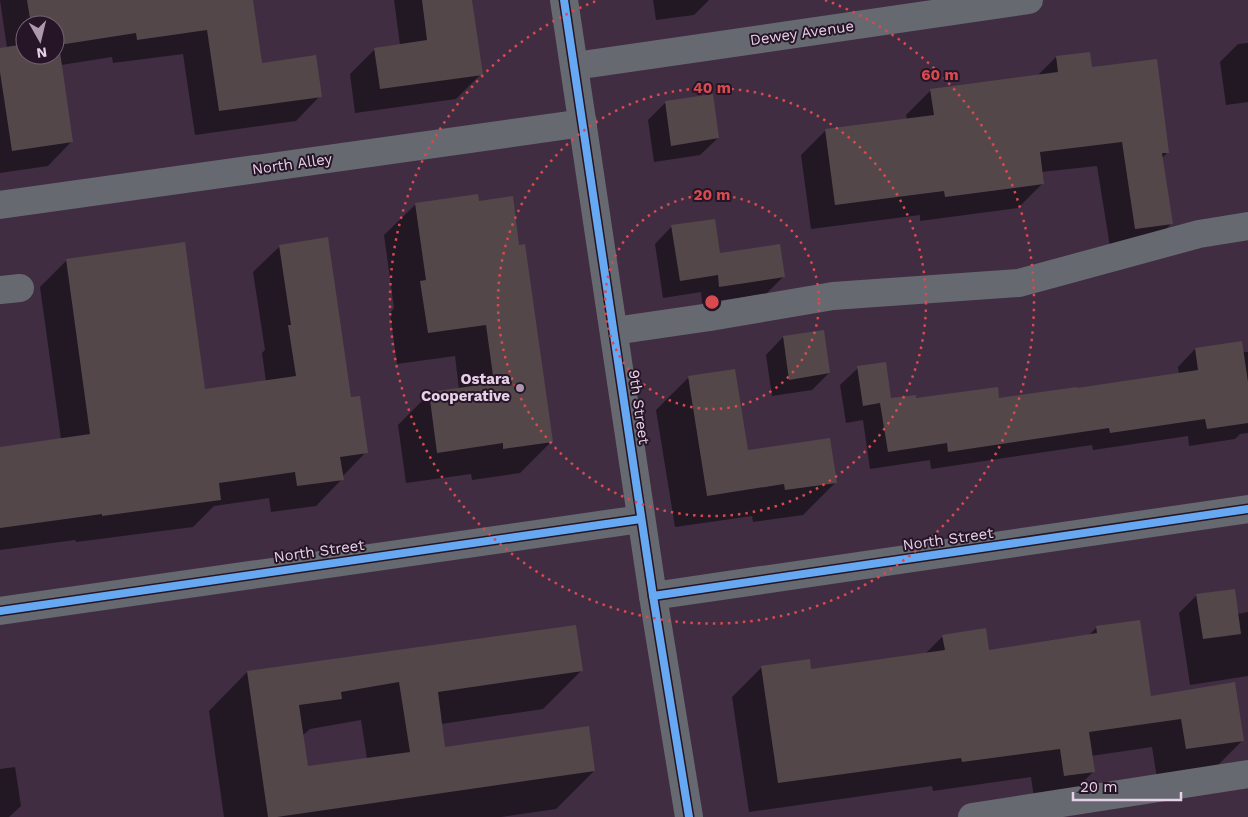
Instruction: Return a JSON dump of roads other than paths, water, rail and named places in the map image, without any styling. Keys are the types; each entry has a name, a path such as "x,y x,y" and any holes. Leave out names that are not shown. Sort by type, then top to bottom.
{"street":[{"name":"9th Street","path":"564,0 653,596 683,816"},
{"name":"Dewey Avenue","path":"575,66 1029,0"},
{"name":"North Alley","path":"0,205 583,123"},
{"path":"614,331 710,318 834,296 1019,283 1198,234 1248,226"},
{"name":"North Street","path":"653,596 1248,509"},
{"name":"North Street","path":"0,611 641,519"},
{"path":"972,817 1248,774"}],"place":[{"name":"Ostara Cooperative","path":"520,388"}]}
